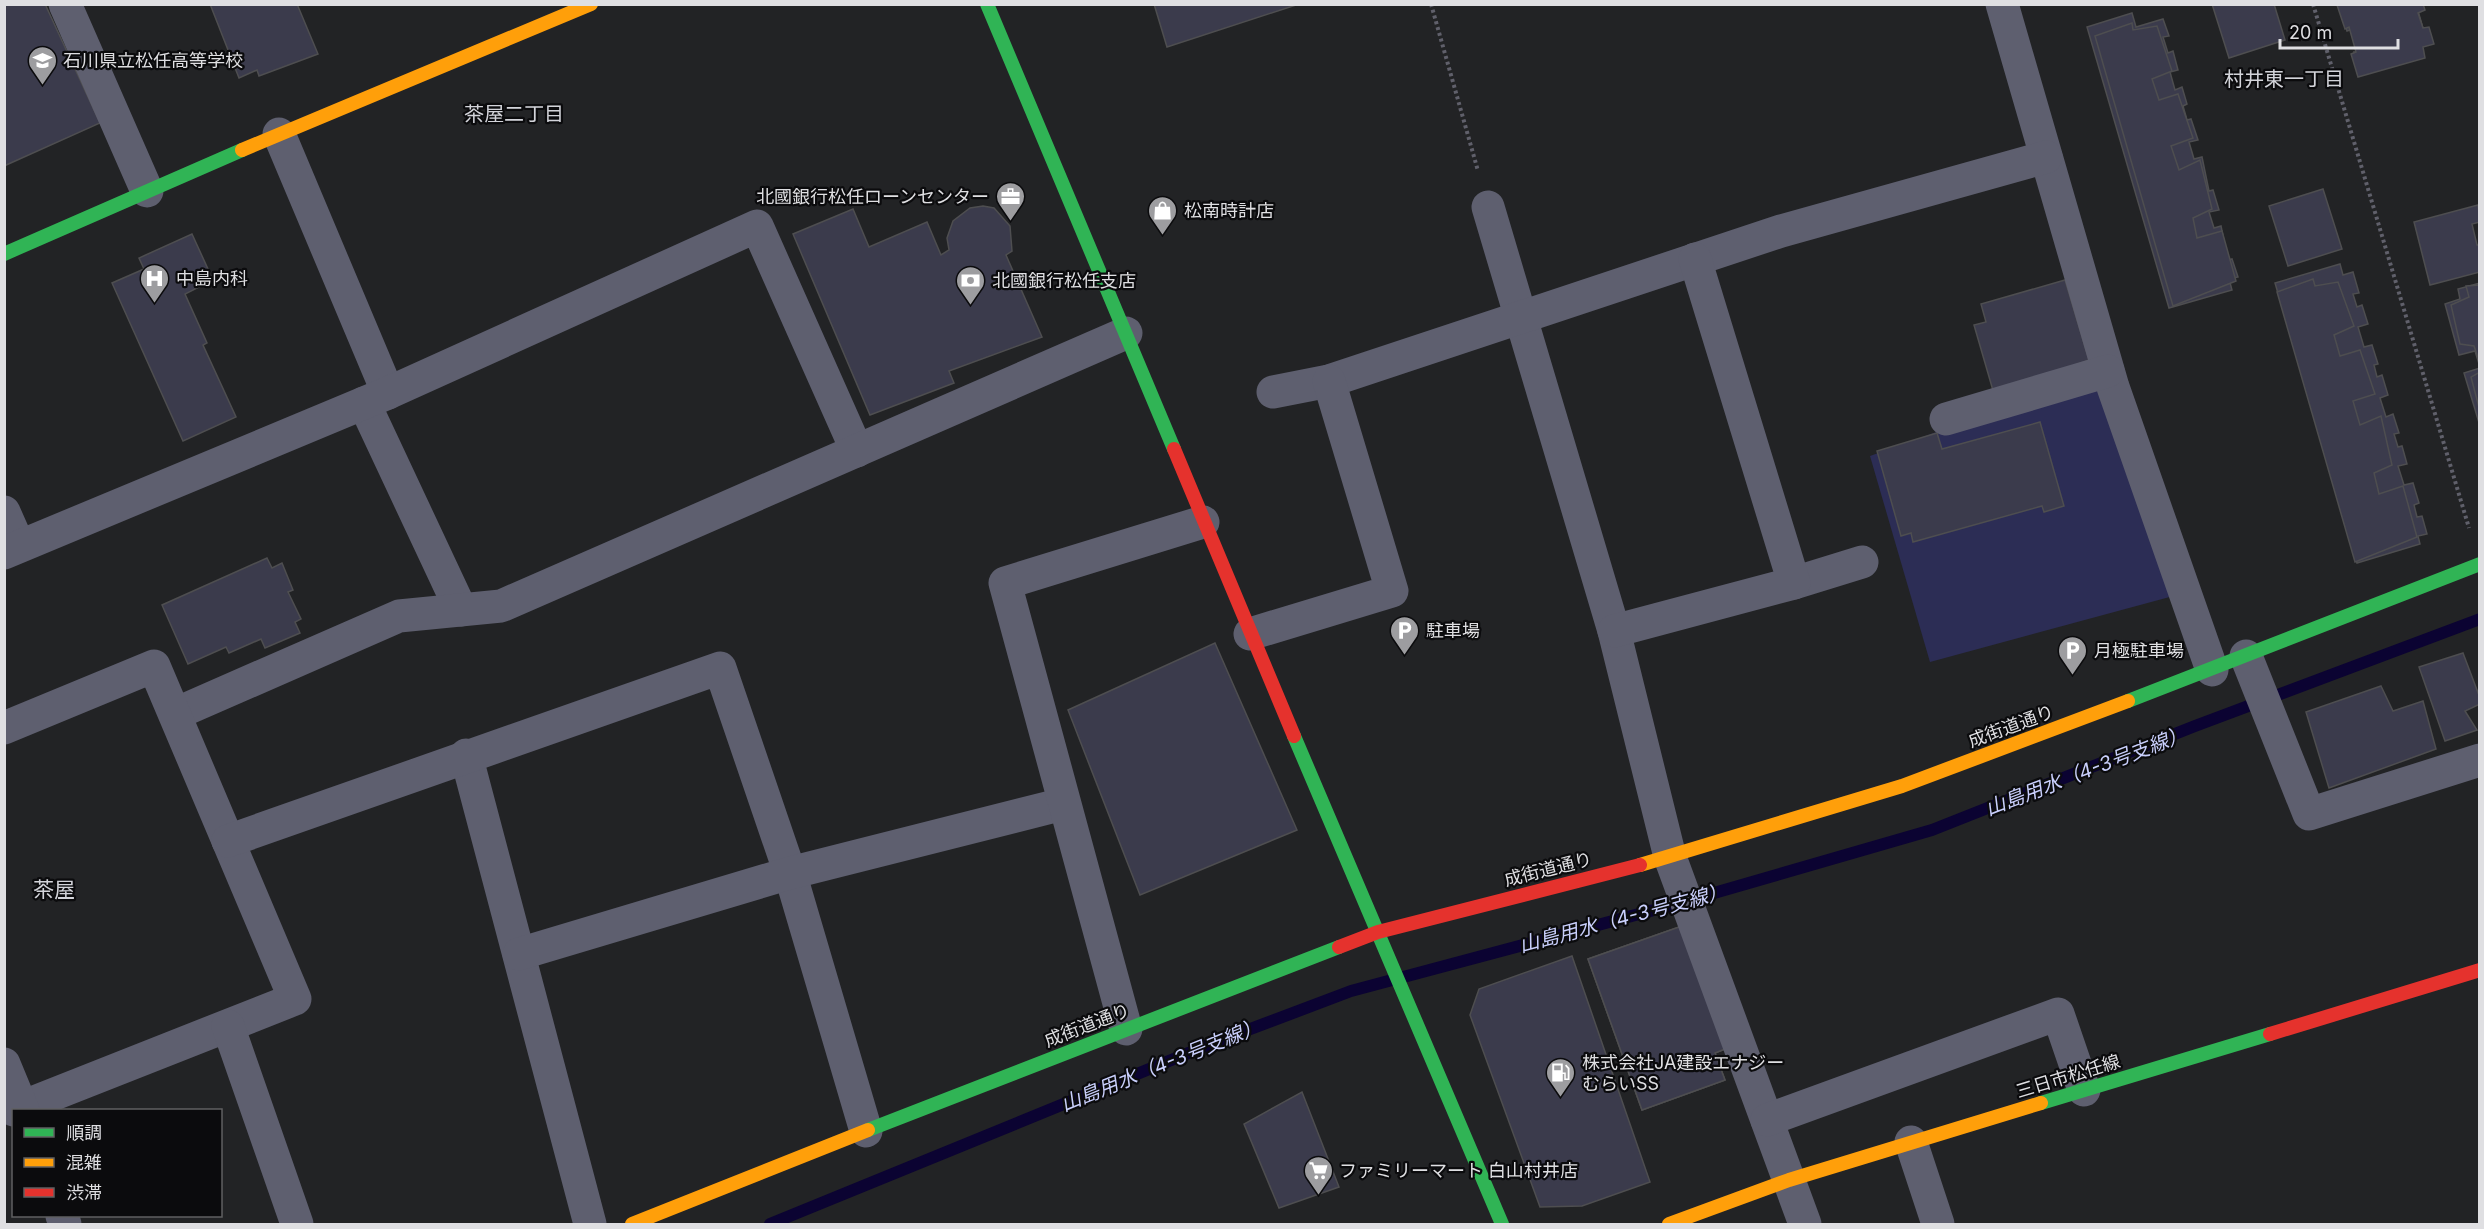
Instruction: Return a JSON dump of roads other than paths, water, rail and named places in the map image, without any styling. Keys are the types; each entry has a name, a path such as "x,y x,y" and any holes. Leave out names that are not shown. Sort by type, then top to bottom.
{"street":[{"path":"65,4 147,191"},
{"path":"4,254 279,134 591,4"},
{"path":"987,4 1250,634 1502,1224"},
{"path":"2002,4 2108,371 2162,534 2212,670"},
{"path":"279,134 376,398 461,610"},
{"path":"1273,393 1329,381 1781,231 2046,157"},
{"path":"1488,207 1614,631 1670,857 1805,1224"},
{"path":"4,512 12,550 376,398 757,226 857,451"},
{"path":"1695,258 1794,584"},
{"path":"175,714 399,616 501,606 1126,333"},
{"path":"1946,419 2108,371"},
{"path":"1250,634 1392,591 1329,381"},
{"path":"1125,1029 1005,583 1203,522"},
{"path":"1614,631 1794,584 1862,562"},
{"name":"成街道通り","path":"632,1224 1125,1029 1378,932 1670,857 1902,786 2212,670 2250,666 2480,564"},
{"path":"4,728 154,666 295,999 20,1109"},
{"path":"2250,666 2309,814 2480,760"},
{"path":"228,841 466,755 720,668 790,873 866,1131"},
{"path":"466,755 590,1224"},
{"path":"519,954 790,873 1063,804"},
{"name":"三日市松任線","path":"1669,1224 1789,1180 2480,970"},
{"path":"1767,1120 2058,1014 2084,1090"},
{"path":"228,1026 297,1224"},
{"path":"4,1064 15,1109"},
{"path":"1911,1142 1938,1224"}],"waterway":[{"name":"山島用水（4-3号支線）","path":"770,1224 1208,1045 1351,991 1669,906 1932,830 2195,726 2480,619"}],"place":[{"name":"石川県立松任高等学校","path":"42,86"},
{"name":"北國銀行松任ローンセンター","path":"1010,222"},
{"name":"松南時計店","path":"1163,236"},
{"name":"中島内科","path":"155,304"},
{"name":"北國銀行松任支店","path":"971,306"},
{"name":"駐車場","path":"1405,656"},
{"name":"月極駐車場","path":"2073,676"},
{"name":"株式会社JA建設エナジー むらいSS","path":"1561,1098"},
{"name":"ファミリーマート 白山村井店","path":"1318,1196"}],"district":[{"name":"村井東一丁目","path":"2284,79"},
{"name":"茶屋二丁目","path":"514,114"},
{"name":"茶屋","path":"54,889"}]}
